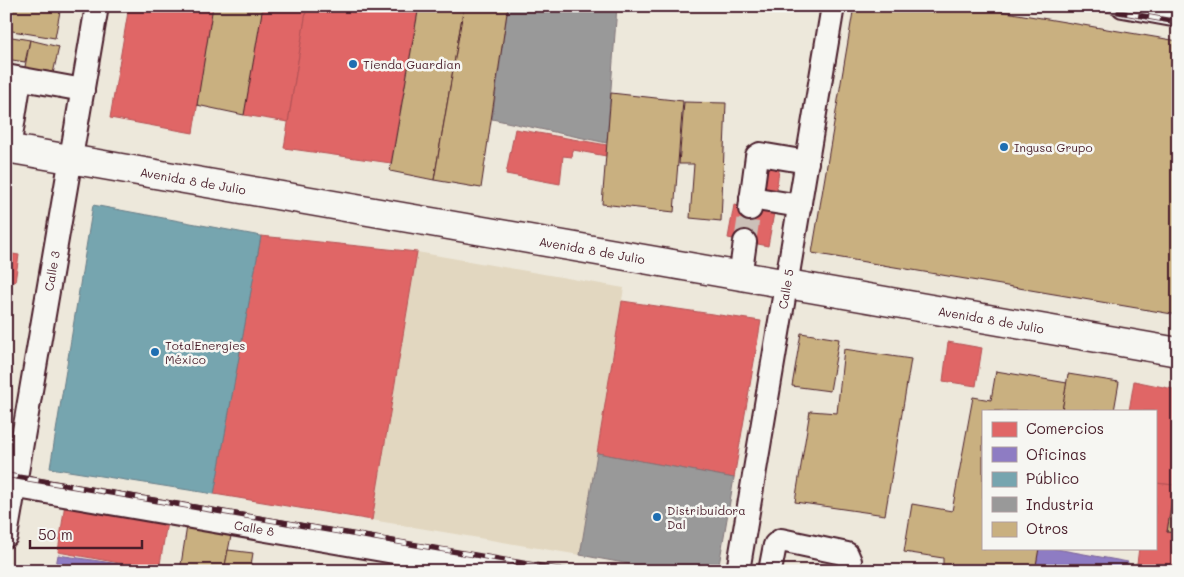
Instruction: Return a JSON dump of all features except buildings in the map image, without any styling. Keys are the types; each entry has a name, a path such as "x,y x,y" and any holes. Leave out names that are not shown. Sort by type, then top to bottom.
{"main road":[{"name":"Avenida 8 de Julio","path":"8,148 1178,352"}],"street":[{"name":"Calle 3","path":"6,536 11,486 72,159 97,6"},
{"name":"Calle 5","path":"738,571 834,6"},
{"path":"1123,6 1178,16"},
{"path":"8,148 13,78 83,90"},
{"path":"800,206 750,204 756,158 758,155 807,162"},
{"path":"740,277 745,242"},
{"name":"Calle 8","path":"11,486 504,571"},
{"path":"770,571 775,545 781,540 847,554 850,561 847,571"}],"shaded area":[{"path":"417,252 624,288 580,555 372,520"}],"tunnel":[{"path":"745,242 750,209"}],"railway":[{"path":"1084,6 1178,22"},
{"path":"6,475 569,571"}],"place":[{"name":"Tienda Guardian","path":"353,64"},
{"name":"Ingusa Grupo","path":"1004,147"},
{"name":"TotalEnergies México","path":"155,352"},
{"name":"Distribuidora Dal","path":"657,517"}]}
